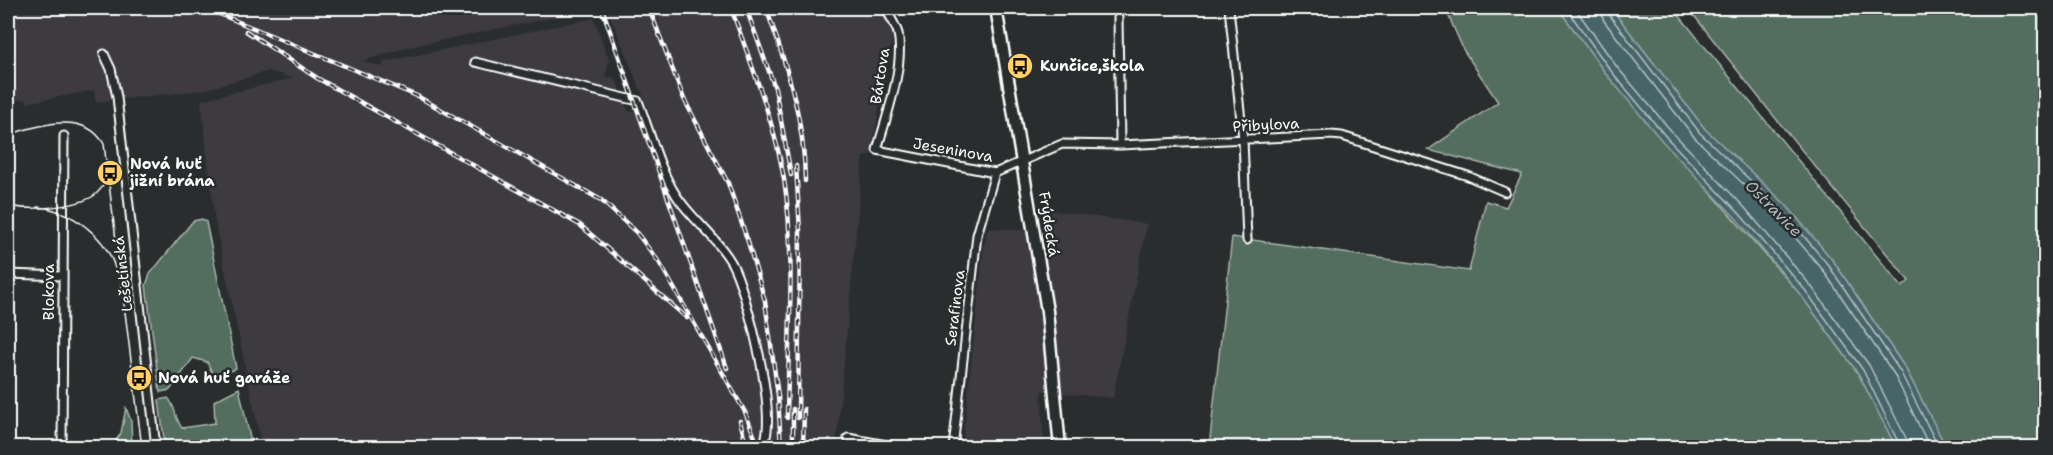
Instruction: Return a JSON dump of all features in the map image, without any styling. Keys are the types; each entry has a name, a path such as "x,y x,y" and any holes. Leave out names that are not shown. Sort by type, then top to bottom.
{"main road":[{"name":"Frýdecká","path":"996,8 1047,311 1060,447"}],"street":[{"name":"Bártova","path":"877,150 892,94 899,47 897,32 885,8"},
{"path":"1229,8 1243,139 1247,240"},
{"path":"1118,18 1120,146"},
{"name":"Lešetínská","path":"104,54 111,69 117,97 156,447"},
{"path":"475,62 638,100 675,194 713,236 737,274 750,316 763,375 768,423 762,447"},
{"name":"Blokova","path":"62,447 64,136"},
{"name":"Přibylova","path":"1023,161 1062,144 1120,146 1342,136 1468,176 1505,192"},
{"name":"Jeseninova","path":"877,150 994,173 1023,161"},
{"name":"Serafinova","path":"953,447 977,235 994,173"},
{"path":"8,274 63,276"},
{"path":"848,438 904,447"}],"shaded area":[{"path":"8,8 600,8 408,47 362,61 382,67 384,62 594,18 609,61 605,77 615,78 629,112 635,111 640,124 652,118 607,8 881,8 891,25 893,36 870,156 863,156 836,447 262,447 215,222 201,100 293,78 269,71 203,90 96,102 94,90 27,103 26,99 8,102"},
{"path":"1047,210 1147,224 1113,398 1041,391 1044,447 962,448 984,245 988,228 1046,232"}],"green space":[{"path":"1445,8 1558,8 1607,75 1800,294 1858,373 1896,447 1209,448 1232,237 1469,271 1486,201 1506,207 1522,174 1428,150 1498,102 1464,51"},
{"path":"1611,8 1673,8 1902,287 1909,281 1688,8 2045,8 2045,447 1946,447 1905,368 1834,262 1786,205 1705,129"},
{"path":"202,219 206,222 236,368 215,379 207,362 193,358 170,390 160,392 146,285 150,274 193,221"},
{"path":"239,388 252,447 165,447 159,400 168,398 182,428 215,423 214,401"},
{"path":"126,408 131,421 132,447 112,447 121,433"}],"water":[{"name":"Ostravice","path":"1558,8 1611,8 1705,129 1786,205 1834,262 1905,368 1946,447 1896,447 1858,373 1800,294 1735,217 1663,142 1607,75"}],"tram line":[{"path":"8,135 47,124 73,124 96,133 104,144 142,448"},
{"path":"8,205 39,208 77,203 95,195 100,190 108,171"},
{"path":"37,207 62,213 85,226 104,245 115,268"}],"railway":[{"path":"205,8 417,96 601,200 636,232 659,262 745,412 759,448"},
{"path":"602,8 727,368"},
{"path":"649,8 684,99 728,183 748,242 765,301 778,396 781,448"},
{"path":"731,8 768,114 780,157 788,208 790,298 787,418"},
{"path":"746,8 775,88 791,175"},
{"path":"766,8 781,50 798,114 805,181"},
{"path":"246,31 317,78 580,225 687,318"},
{"path":"796,166 800,231 798,418"},
{"path":"793,409 793,448"},
{"path":"803,448 804,409"},
{"path":"740,421 747,448"}],"place":[{"name":"Kunčice,škola","path":"1020,66"},
{"name":"Nová huť jižní brána","path":"110,173"},
{"name":"Nová huť garáže","path":"139,378"}]}
